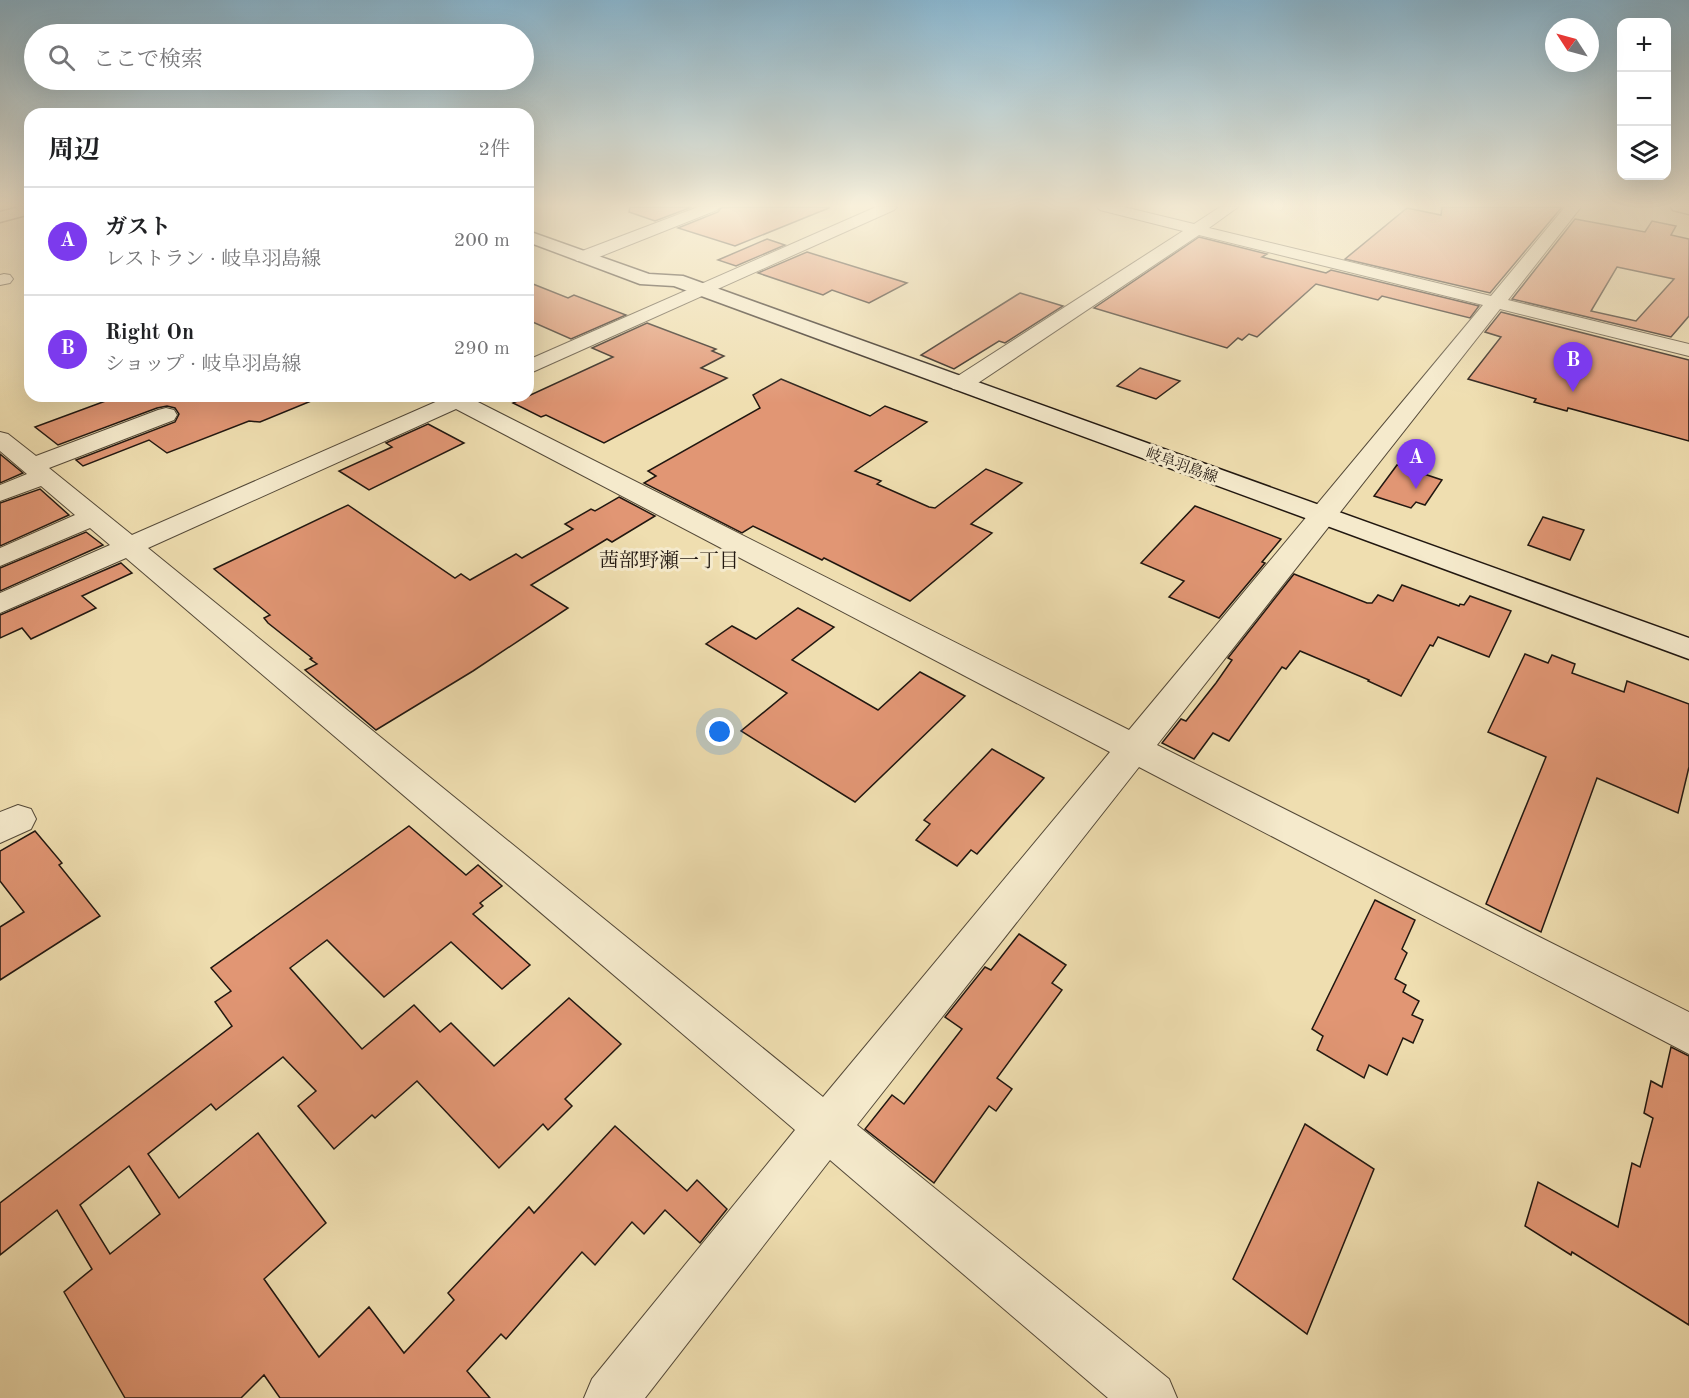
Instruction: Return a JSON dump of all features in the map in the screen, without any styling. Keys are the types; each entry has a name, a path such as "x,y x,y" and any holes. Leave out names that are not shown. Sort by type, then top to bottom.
{"main road":[{"name":"岐阜羽島線","path":"626,272 647,280 676,280 1689,649"},
{"name":"岐阜羽島線","path":"671,272 676,280"}],"street":[{"path":"534,365 744,272"},
{"path":"961,384 1130,272"},
{"path":"1374,272 1689,350"},
{"path":"611,1398 827,1127 1520,272"},
{"path":"0,604 446,402"},
{"path":"467,402 1689,1034"},
{"path":"0,494 38,471 166,415"},
{"path":"0,439 1150,1398"},
{"path":"0,558 93,517"}],"building":[{"path":"872,272 907,283 869,303 832,290 823,295 758,273"},
{"path":"1147,272 1340,272 1479,306 1470,318 1382,296 1378,300 1316,284 1257,337 1249,334 1242,340 1238,338 1227,348 1094,308"},
{"path":"1401,272 1507,272 1490,293"},
{"path":"1533,272 1614,272 1591,311 1636,321 1674,279 1642,272 1689,272 1689,316 1671,337 1512,299"},
{"path":"534,284 568,298 574,295 626,315 571,339 534,323"},
{"path":"1020,293 1063,306 1005,343 999,341 954,369 921,355"},
{"path":"1501,312 1689,360 1689,441 1568,408 1567,411 1534,402 1536,399 1468,379 1501,337 1485,332"},
{"path":"647,323 716,349 712,351 724,356 701,368 727,378 604,443 546,415 541,417 513,403 534,402 534,393 613,357 592,348"},
{"path":"1140,368 1180,381 1156,399 1117,386"},
{"path":"781,379 870,416 885,406 927,422 855,471 881,481 877,484 929,507 935,508 986,469 1022,483 971,524 992,533 910,601 753,526 742,533 644,483 656,476 648,471 760,408 753,395"},
{"path":"103,402 309,402 260,422 249,421 167,453 149,440 83,466 76,460 175,422 179,414 175,408 167,406 157,408 58,445 35,427"},
{"path":"428,424 464,443 369,490 339,471 392,447 386,443"},
{"path":"0,454 23,473 0,483"},
{"path":"1397,465 1442,480 1425,505 1416,502 1411,508 1374,496"},
{"path":"40,489 69,515 0,546 0,503"},
{"path":"619,497 655,516 612,542 607,539 531,585 568,608 473,671 376,730 305,670 317,664 268,623 264,618 270,615 214,569 348,505 455,578 461,574 470,580 516,554 522,558 573,529 565,524"},
{"path":"1195,506 1281,539 1262,562 1265,563 1219,618 1169,597 1184,581 1141,563"},
{"path":"1543,517 1584,530 1570,560 1528,545"},
{"path":"86,532 103,545 0,591 0,568"},
{"path":"121,563 132,573 82,596 96,608 31,639 22,628 0,638 0,615"},
{"path":"1294,574 1367,603 1372,603 1378,595 1393,601 1402,585 1459,606 1464,605 1470,596 1511,611 1489,657 1438,637 1433,646 1430,645 1401,696 1300,651 1286,669 1282,667 1229,741 1213,733 1194,759 1162,743 1181,719 1186,721 1216,683 1232,660 1228,658"},
{"path":"798,608 834,627 792,660 878,710 920,672 965,696 855,802 741,731 787,693 706,644 732,626 756,639"},
{"path":"1525,654 1548,663 1552,655 1575,664 1572,673 1624,692 1627,681 1689,704 1689,767 1678,813 1597,778 1541,932 1486,904 1546,757 1488,732"},
{"path":"992,749 1044,778 977,854 971,850 957,866 916,840 930,824 924,820"},
{"path":"409,826 466,875 478,865 502,886 480,903 483,906 473,914 530,965 502,989 451,942 384,997 327,940 290,968 362,1049 414,1005 440,1032 451,1023 494,1066 569,998 621,1044 565,1099 572,1106 548,1130 543,1124 499,1168 417,1081 375,1118 372,1115 334,1149 298,1106 316,1091 283,1057 216,1110 211,1104 148,1154 179,1198 258,1133 326,1223 264,1279 319,1357 369,1307 404,1353 454,1300 448,1293 529,1207 534,1213 615,1126 687,1191 697,1180 727,1209 700,1243 665,1210 644,1234 632,1222 595,1265 582,1252 506,1339 501,1334 467,1371 490,1398 280,1398 264,1375 241,1398 125,1398 64,1292 92,1269 57,1210 0,1255 0,1203 232,1026 215,1002 231,991 211,968","holes":["129,1166 160,1214 110,1254 80,1205"]},
{"path":"35,831 62,863 59,865 100,916 0,980 0,927 24,912 0,881 0,851"},
{"path":"1375,900 1415,920 1402,949 1407,953 1395,979 1406,985 1403,992 1419,1001 1412,1015 1423,1020 1413,1043 1403,1038 1387,1075 1369,1065 1364,1078 1317,1050 1323,1036 1312,1029"},
{"path":"1019,934 1066,965 1052,983 1062,990 997,1078 1012,1089 996,1111 989,1106 934,1183 865,1129 892,1095 904,1104 962,1029 945,1017 985,967 991,970"},
{"path":"1671,1047 1689,1056 1689,1325 1572,1252 1571,1255 1525,1226 1538,1182 1618,1227 1632,1163 1640,1167 1653,1118 1644,1113 1651,1081 1662,1087"},
{"path":"1305,1124 1374,1169 1307,1334 1233,1279"}],"place":[{"name":"Right On","path":"1573,392"},
{"name":"ガスト","path":"1416,489"}],"district":[{"name":"茜部野瀬一丁目","path":"669,560"}]}
